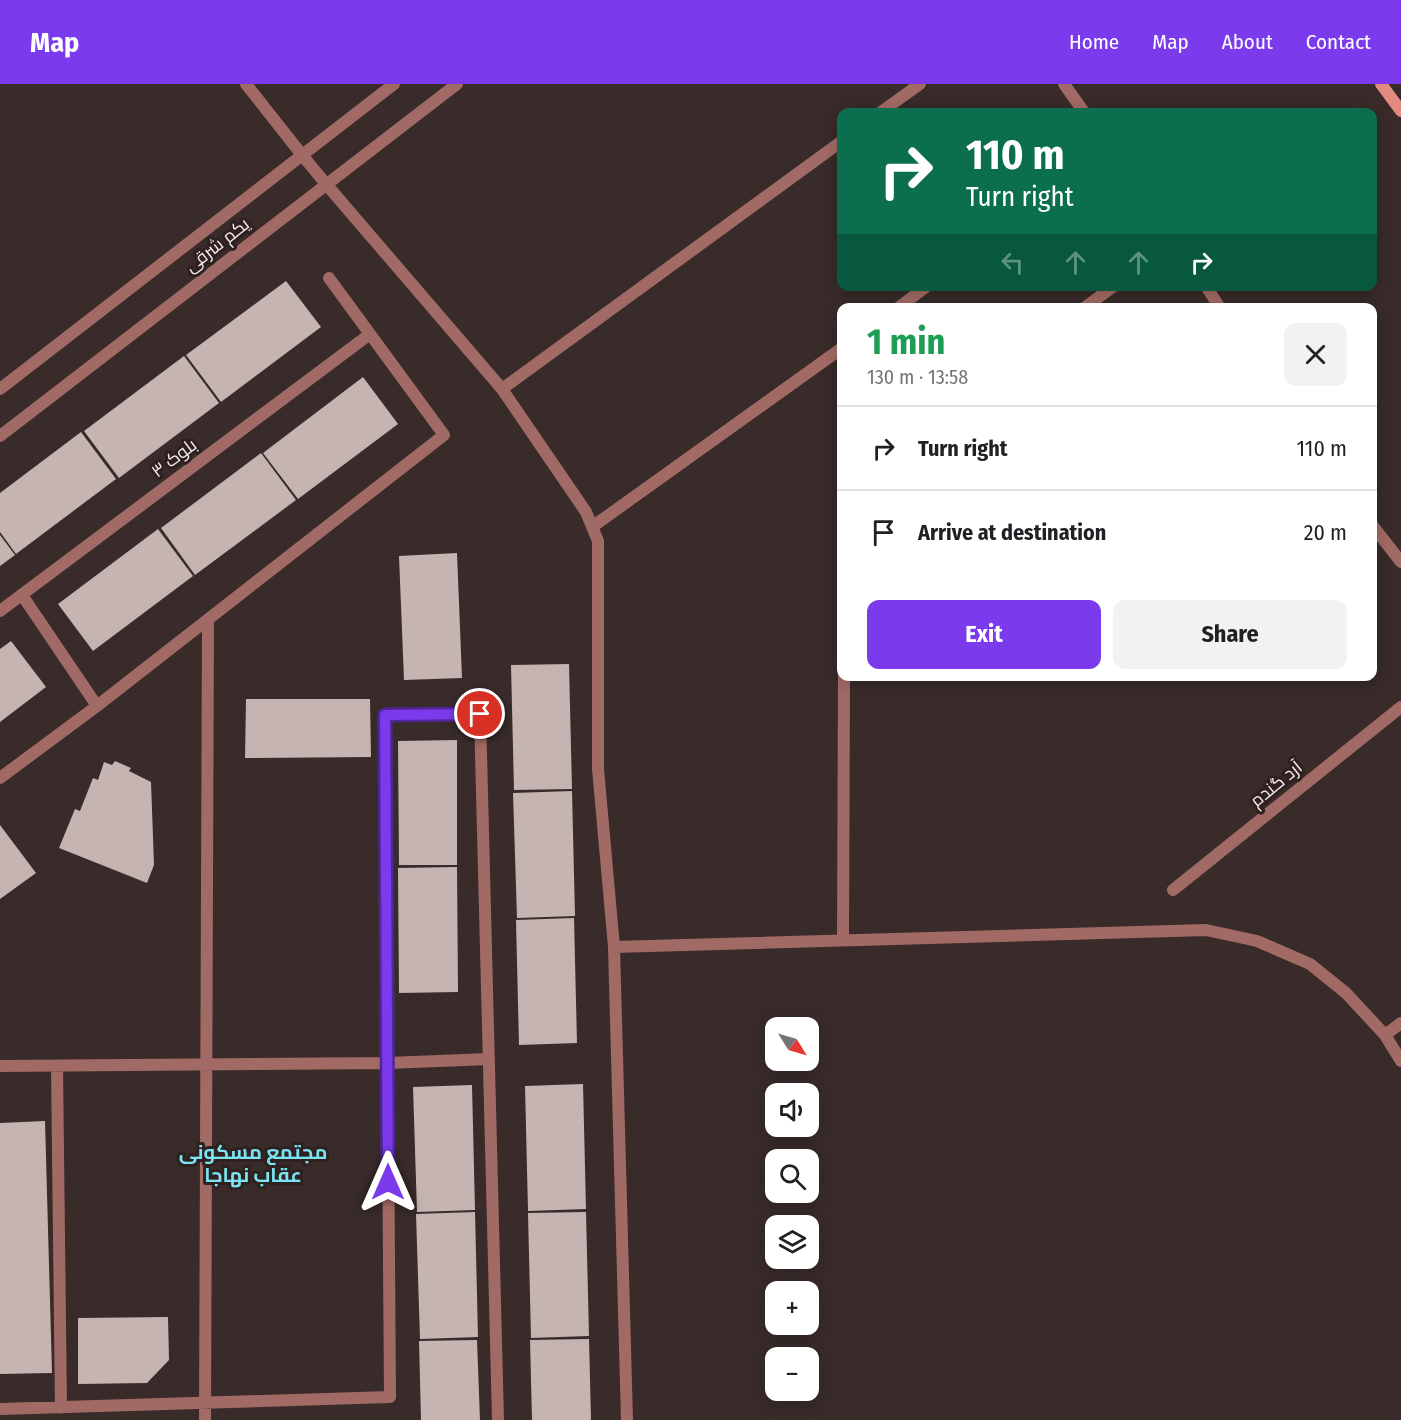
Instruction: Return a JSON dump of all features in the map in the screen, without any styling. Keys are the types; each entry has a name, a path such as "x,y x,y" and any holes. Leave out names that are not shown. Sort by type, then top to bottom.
{"main road":[{"path":"1381,84 1401,111"}],"street":[{"path":"246,84 326,184 502,389 586,512 598,541 598,770 614,947 627,1420"},
{"name":"یکم شرقی","path":"0,389 394,84"},
{"name":"یکم شرقی","path":"0,436 457,84"},
{"path":"887,108 920,84"},
{"path":"1064,84 1081,108"},
{"path":"502,389 837,145"},
{"path":"0,778 97,706 444,435 329,278"},
{"path":"905,303 920,291"},
{"path":"1091,303 1107,291"},
{"name":"بلوک ۳","path":"0,611 370,334"},
{"path":"592,527 837,352"},
{"path":"1377,531 1401,562"},
{"path":"22,595 97,706"},
{"path":"205,1420 208,620"},
{"path":"843,940 844,681"},
{"name":"آرد گندم","path":"1173,890 1401,707"},
{"path":"0,1409 33,1415 61,1408 390,1397 385,715 480,714 498,1420"},
{"path":"614,947 1206,930 1257,941 1310,964 1346,993 1385,1035 1401,1061"},
{"path":"1385,1035 1401,1023"},
{"path":"0,1066 388,1063 489,1059"},
{"path":"57,1066 61,1408"}],"building":[{"path":"286,281 321,327 221,402 186,355"},
{"path":"184,356 219,403 119,478 84,431"},
{"path":"363,377 398,424 298,499 263,453"},
{"path":"81,432 116,479 16,554 0,532 0,493"},
{"path":"261,453 296,500 195,575 161,528"},
{"path":"158,529 193,576 93,651 58,604"},
{"path":"0,535 15,555 0,566"},
{"path":"457,553 462,678 404,680 399,556"},
{"path":"11,641 46,687 0,722 0,649"},
{"path":"569,664 572,789 514,790 511,665"},
{"path":"246,699 370,699 371,757 245,758"},
{"path":"457,740 457,865 399,865 398,741"},
{"path":"115,761 131,768 129,771 151,782 154,865 147,883 59,848 75,809 80,811 93,778 98,780 104,762 112,765"},
{"path":"572,791 575,916 517,918 513,793"},
{"path":"0,825 36,873 0,899"},
{"path":"457,867 458,992 399,993 398,868"},
{"path":"574,918 577,1043 519,1045 516,920"},
{"path":"583,1084 586,1209 528,1211 525,1086"},
{"path":"472,1085 475,1210 417,1212 413,1087"},
{"path":"45,1121 52,1373 0,1374 0,1123"},
{"path":"475,1212 478,1337 420,1339 416,1214"},
{"path":"586,1212 589,1336 531,1338 528,1213"},
{"path":"168,1317 169,1360 147,1383 78,1384 78,1318"},
{"path":"589,1339 591,1420 532,1420 530,1340"},
{"path":"477,1340 480,1420 421,1420 419,1341"}],"district":[{"name":"مجتمع مسکونی عقاب نهاجا","path":"253,1164"}],"route":[{"path":"388,1182 385,715 480,714"}]}
